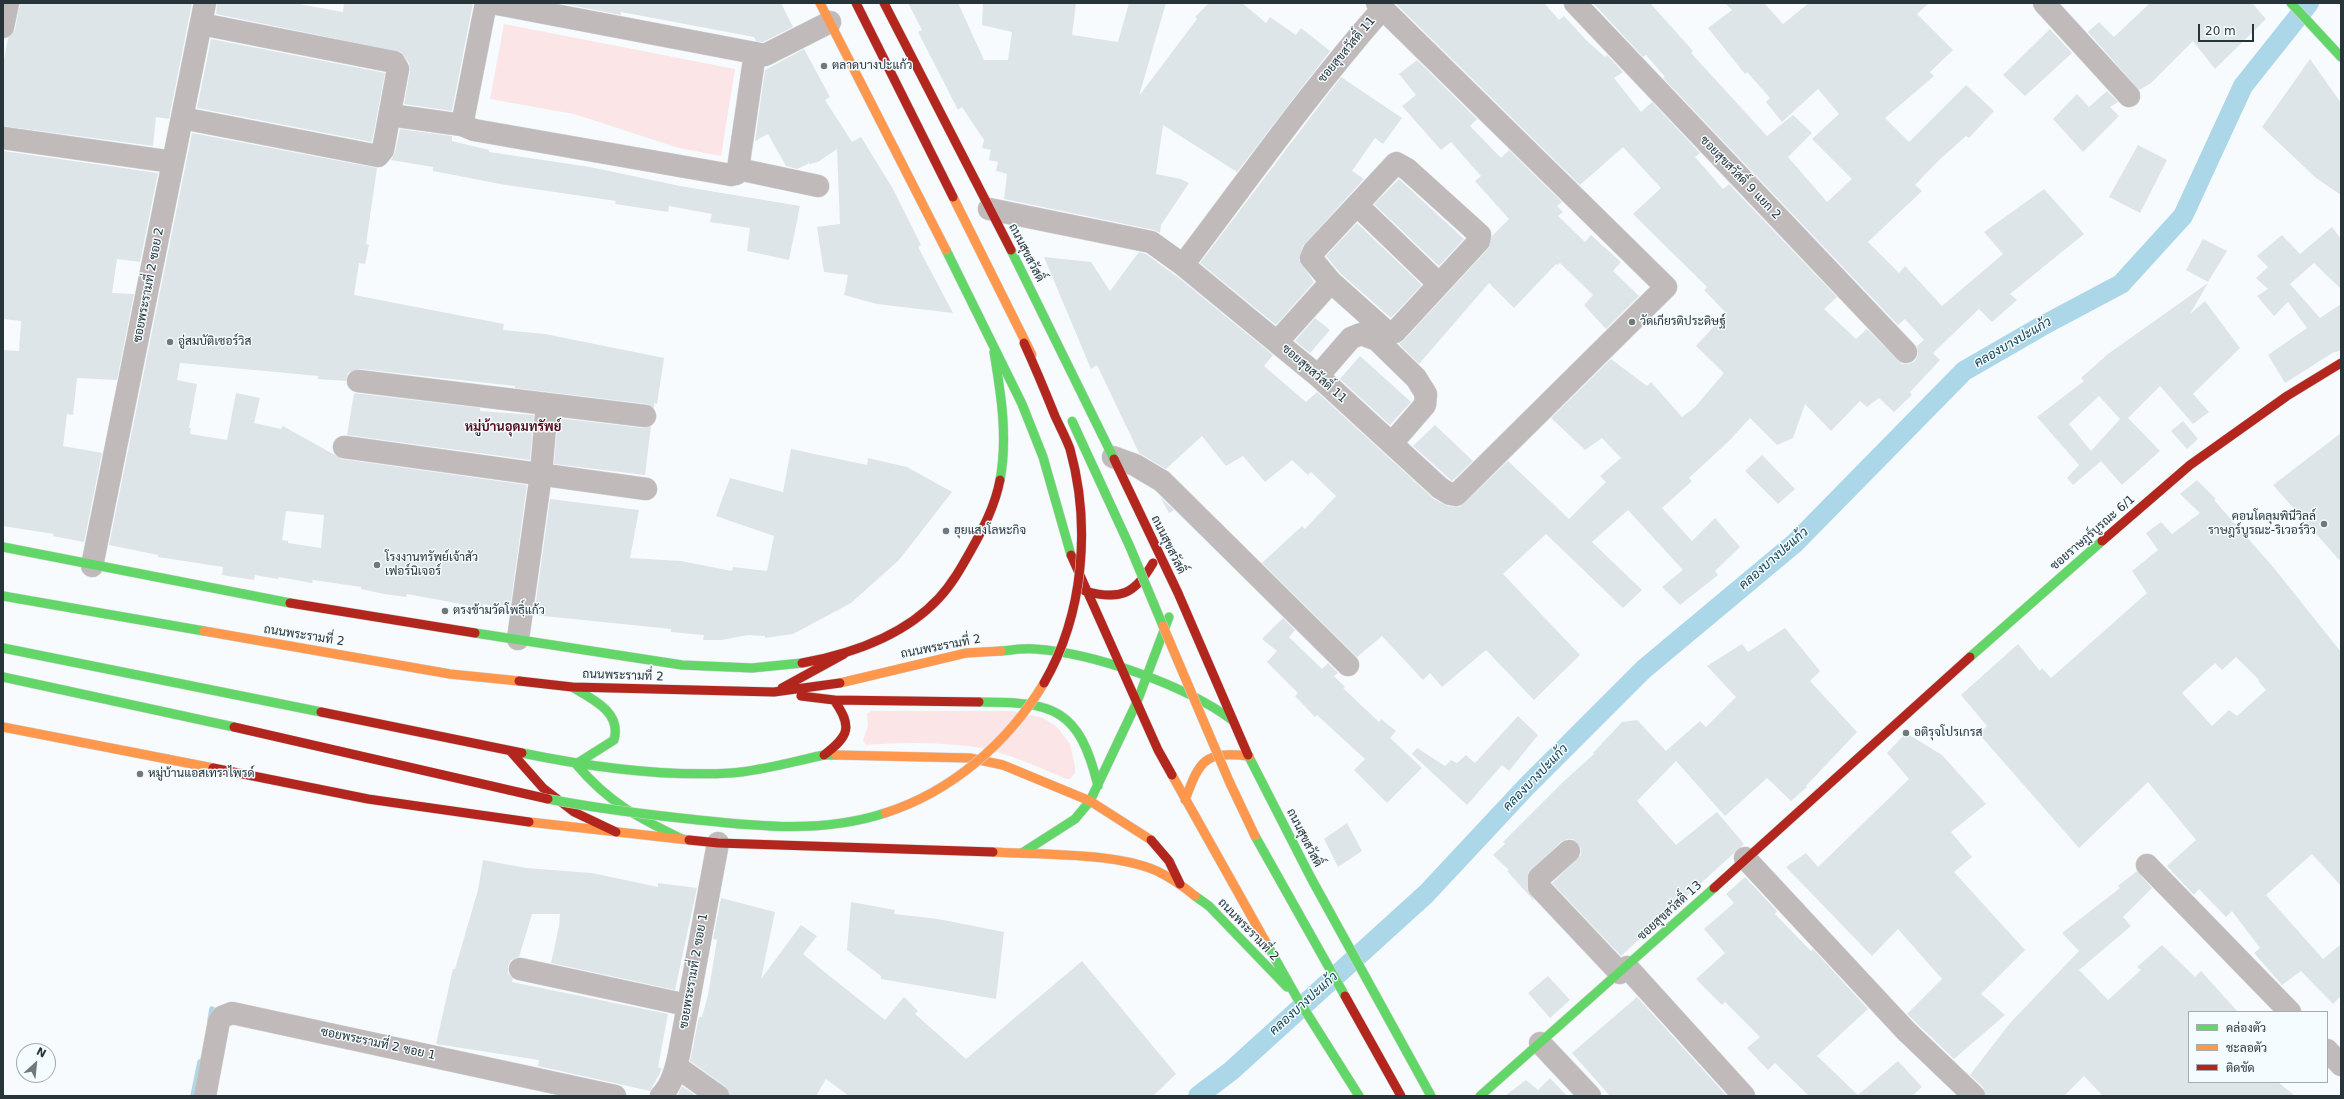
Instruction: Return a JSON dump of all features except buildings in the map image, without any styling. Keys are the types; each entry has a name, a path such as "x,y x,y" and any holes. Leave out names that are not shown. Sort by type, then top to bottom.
{"main road":[{"path":"820,3 992,339 1022,404 1043,457 1073,562 1158,750 1296,996 1359,1096"},
{"path":"3,677 219,724 498,789 602,808 792,827 833,825 870,818 928,794 974,765 999,742 1020,719 1048,677 1068,625 1077,596 1081,567 1080,510 1069,448 1024,343 856,3"},
{"name":"ถนนสุขสวัสดิ์","path":"884,3 989,210 1007,242 1114,457 1178,593 1232,720 1249,756 1311,878 1430,1096"},
{"path":"2291,3 2341,57"},
{"name":"ถนนพระรามที่ 2","path":"3,547 92,566 370,617 682,665 745,668 792,665 844,654 882,638 933,604 954,579 980,536 995,500 1002,468 1004,442 1002,400 992,339"},
{"path":"1024,343 1061,402"},
{"name":"ซอยราษฎร์บูรณะ 6/1","path":"1875,741 2022,610 2190,465 2274,405 2341,363"},
{"path":"1069,415 1130,547 1217,753 1253,832 1401,1096"},
{"path":"1085,591 1100,596 1121,596 1137,587 1159,554"},
{"path":"1022,853 1075,819 1090,801 1137,702 1178,593"},
{"name":"ถนนพระรามที่ 2","path":"3,596 450,674 572,687 774,692 838,683 921,662 966,653 1002,650 1034,650 1067,653 1147,677 1213,706 1232,720"},
{"name":"ถนนพระรามที่ 2","path":"3,648 512,753 576,764 662,772 732,773 824,755 970,758 1010,768 1090,801 1151,840 1169,861 1180,884"},
{"path":"774,692 807,672 844,654"},
{"path":"572,687 605,709 617,725 614,740 576,764 597,789 610,800 632,814 682,839"},
{"path":"774,692 834,700 1021,702 1050,708 1063,716 1085,740 1098,786"},
{"path":"824,755 841,743 846,735 846,716 834,700"},
{"name":"ถนนพระรามที่ 2","path":"3,727 368,800 513,820 718,843 1022,853 1120,860 1156,871 1180,884 1209,906 1296,996"},
{"name":"ซอยสุขสวัสดิ์ 13","path":"1480,1096 1623,970 1875,741"},
{"path":"512,753 543,788 574,812 616,832"},
{"path":"1185,800 1197,768 1209,756 1226,753 1249,756"}],"street":[{"path":"3,27 8,3"},
{"path":"462,125 486,3"},
{"path":"492,3 765,55 830,22"},
{"name":"ซอยสุขสวัสดิ์ 9 แยก 2","path":"1575,3 1906,352"},
{"path":"2044,3 2129,96"},
{"name":"ซอยสุขสวัสดิ์ 11","path":"989,210 1150,242 1183,265 1318,376 1440,488 1450,494 1456,495 1666,287 1380,6 1288,123 1183,265"},
{"path":"182,118 378,156 383,150 390,115 398,69 394,62 203,13"},
{"name":"ซอยพระรามที่ 2 ซอย 2","path":"92,566 203,13"},
{"path":"390,115 462,125 474,130 731,175 736,174 738,169 755,54"},
{"path":"3,138 173,162"},
{"path":"1396,163 1407,169 1480,235 1479,241 1395,332 1387,332 1331,282 1311,258 1314,251 1396,163"},
{"path":"738,169 818,186"},
{"path":"1357,204 1439,284"},
{"path":"1277,342 1331,282"},
{"path":"1318,376 1351,338 1361,334 1377,340 1416,378 1426,394 1425,405 1392,443"},
{"path":"358,381 645,416"},
{"path":"518,639 541,474 547,404"},
{"path":"344,446 646,489"},
{"path":"1114,457 1135,465 1162,481 1348,665"},
{"name":"ซอยพระรามที่ 2 ซอย 1","path":"661,1096 666,1092 677,1067 687,1005 718,843"},
{"path":"1569,851 1539,878 1539,887 1623,970 1744,1096"},
{"path":"1745,858 1906,1031 1974,1096"},
{"path":"2147,865 2289,1011"},
{"path":"520,969 687,1005"},
{"name":"ซอยพระรามที่ 2 ซอย 1","path":"205,1096 219,1021 222,1017 232,1013 615,1096"},
{"path":"1540,1043 1590,1096"},
{"path":"2328,1051 2341,1064"},
{"path":"677,1067 718,1096"}],"shaded area":[{"path":"504,24 735,69 721,156 679,148 574,114 490,99"},
{"path":"871,711 1013,711 1043,718 1057,727 1070,744 1075,773 1070,779 1067,779 1011,756 975,747 920,743 866,745 863,740 868,726 867,714"}],"waterway":[{"name":"คลองบางปะแก้ว","path":"1198,1096 1231,1071 1426,894 1526,787 1644,669 1795,543 1964,371 2042,326 2121,284 2183,216 2243,86 2309,3"},
{"path":"210,1020 212,1009"},
{"path":"193,1096 200,1062"}],"traffic: fast":[{"path":"2291,3 2341,57"},
{"path":"946,250 1022,404 1043,457 1071,555"},
{"path":"1011,250 1114,459"},
{"path":"994,352 1003,416 1003,448 1000,480"},
{"path":"1072,421 1130,547 1163,626"},
{"path":"1970,657 2102,541"},
{"path":"3,547 290,603"},
{"path":"3,596 204,631"},
{"path":"1022,853 1075,819 1090,801 1137,702 1169,617"},
{"path":"475,633 682,665 752,668 802,663"},
{"path":"3,648 321,712"},
{"path":"1001,651 1031,649 1058,652 1111,664 1165,683 1212,707 1232,720"},
{"path":"3,677 234,727"},
{"path":"572,687 588,696 604,708 610,714 614,722 615,730 614,740 576,764 588,778 624,808 682,839"},
{"path":"979,702 1027,704 1045,708 1060,715 1072,725 1082,740 1091,760 1098,786"},
{"path":"522,753 600,767 679,774 742,772 824,755 836,755"},
{"path":"1248,755 1311,878 1431,1096"},
{"path":"548,799 636,813 763,826 812,826 837,824 861,820 885,813"},
{"path":"1255,836 1345,996"},
{"path":"1480,1096 1714,888"},
{"path":"1195,896 1209,906 1287,987"},
{"path":"1268,946 1296,996 1359,1096"}],"traffic: slow":[{"path":"820,3 946,250"},
{"path":"953,197 1032,355"},
{"path":"1163,626 1229,781 1255,836"},
{"path":"204,631 450,674 519,681"},
{"path":"840,683 966,653 1001,651"},
{"path":"885,813 909,804 933,792 976,763 1013,726 1030,705 1044,683"},
{"path":"3,727 213,768"},
{"path":"836,755 970,758 1003,765 1090,801 1151,840"},
{"path":"1185,800 1195,776 1200,767 1206,761 1213,757 1222,755 1249,756"},
{"path":"1172,775 1268,946"},
{"path":"529,822 689,840"},
{"path":"993,852 1099,857 1120,860 1157,871 1177,882 1195,896"}],"traffic: jam":[{"path":"856,3 953,197"},
{"path":"884,3 1011,250"},
{"path":"1024,343 1070,449 1077,478 1082,538 1080,569 1068,628 1044,683"},
{"path":"2102,541 2190,465 2287,396 2341,363"},
{"path":"1114,459 1178,593 1248,755"},
{"path":"802,663 839,654 876,641 910,623 925,611 948,587 967,558 988,517 1000,480"},
{"path":"1071,555 1158,750 1172,775"},
{"path":"1085,591 1108,595 1117,595 1125,592 1140,582 1153,563"},
{"path":"290,603 475,633"},
{"path":"782,688 844,654"},
{"path":"1714,888 1970,657"},
{"path":"519,681 572,687 774,692 840,683"},
{"path":"801,696 834,700 979,702"},
{"path":"824,755 839,742 846,730 844,717 834,700"},
{"path":"321,712 522,753"},
{"path":"234,727 548,799"},
{"path":"512,753 543,788 574,812 616,832"},
{"path":"213,768 368,799 529,822"},
{"path":"689,840 718,843 993,852"},
{"path":"1151,840 1169,861 1180,884"},
{"path":"1345,996 1401,1096"}],"place":[{"name":"ตลาดบางปะแก้ว","path":"824,66"},
{"name":"วัดเกียรติประดิษฐ์","path":"1632,322"},
{"name":"อู่สมบัติเซอร์วิส","path":"170,342"},
{"name":"คอนโดลุมพินีวิลล์ ราษฎร์บูรณะ-ริเวอร์วิว","path":"2324,524"},
{"name":"ฮุยแสงโลหะกิจ","path":"946,531"},
{"name":"โรงงานทรัพย์เจ้าสัว เฟอร์นิเจอร์","path":"377,565"},
{"name":"ตรงข้ามวัดโพธฺิ์แก้ว","path":"445,611"},
{"name":"อติรุจโปรเกรส","path":"1906,733"},
{"name":"หมู่บ้านแอสเทราไพรด์","path":"140,774"}],"district":[{"name":"หมู่บ้านอุดมทรัพย์","path":"513,428"}]}
